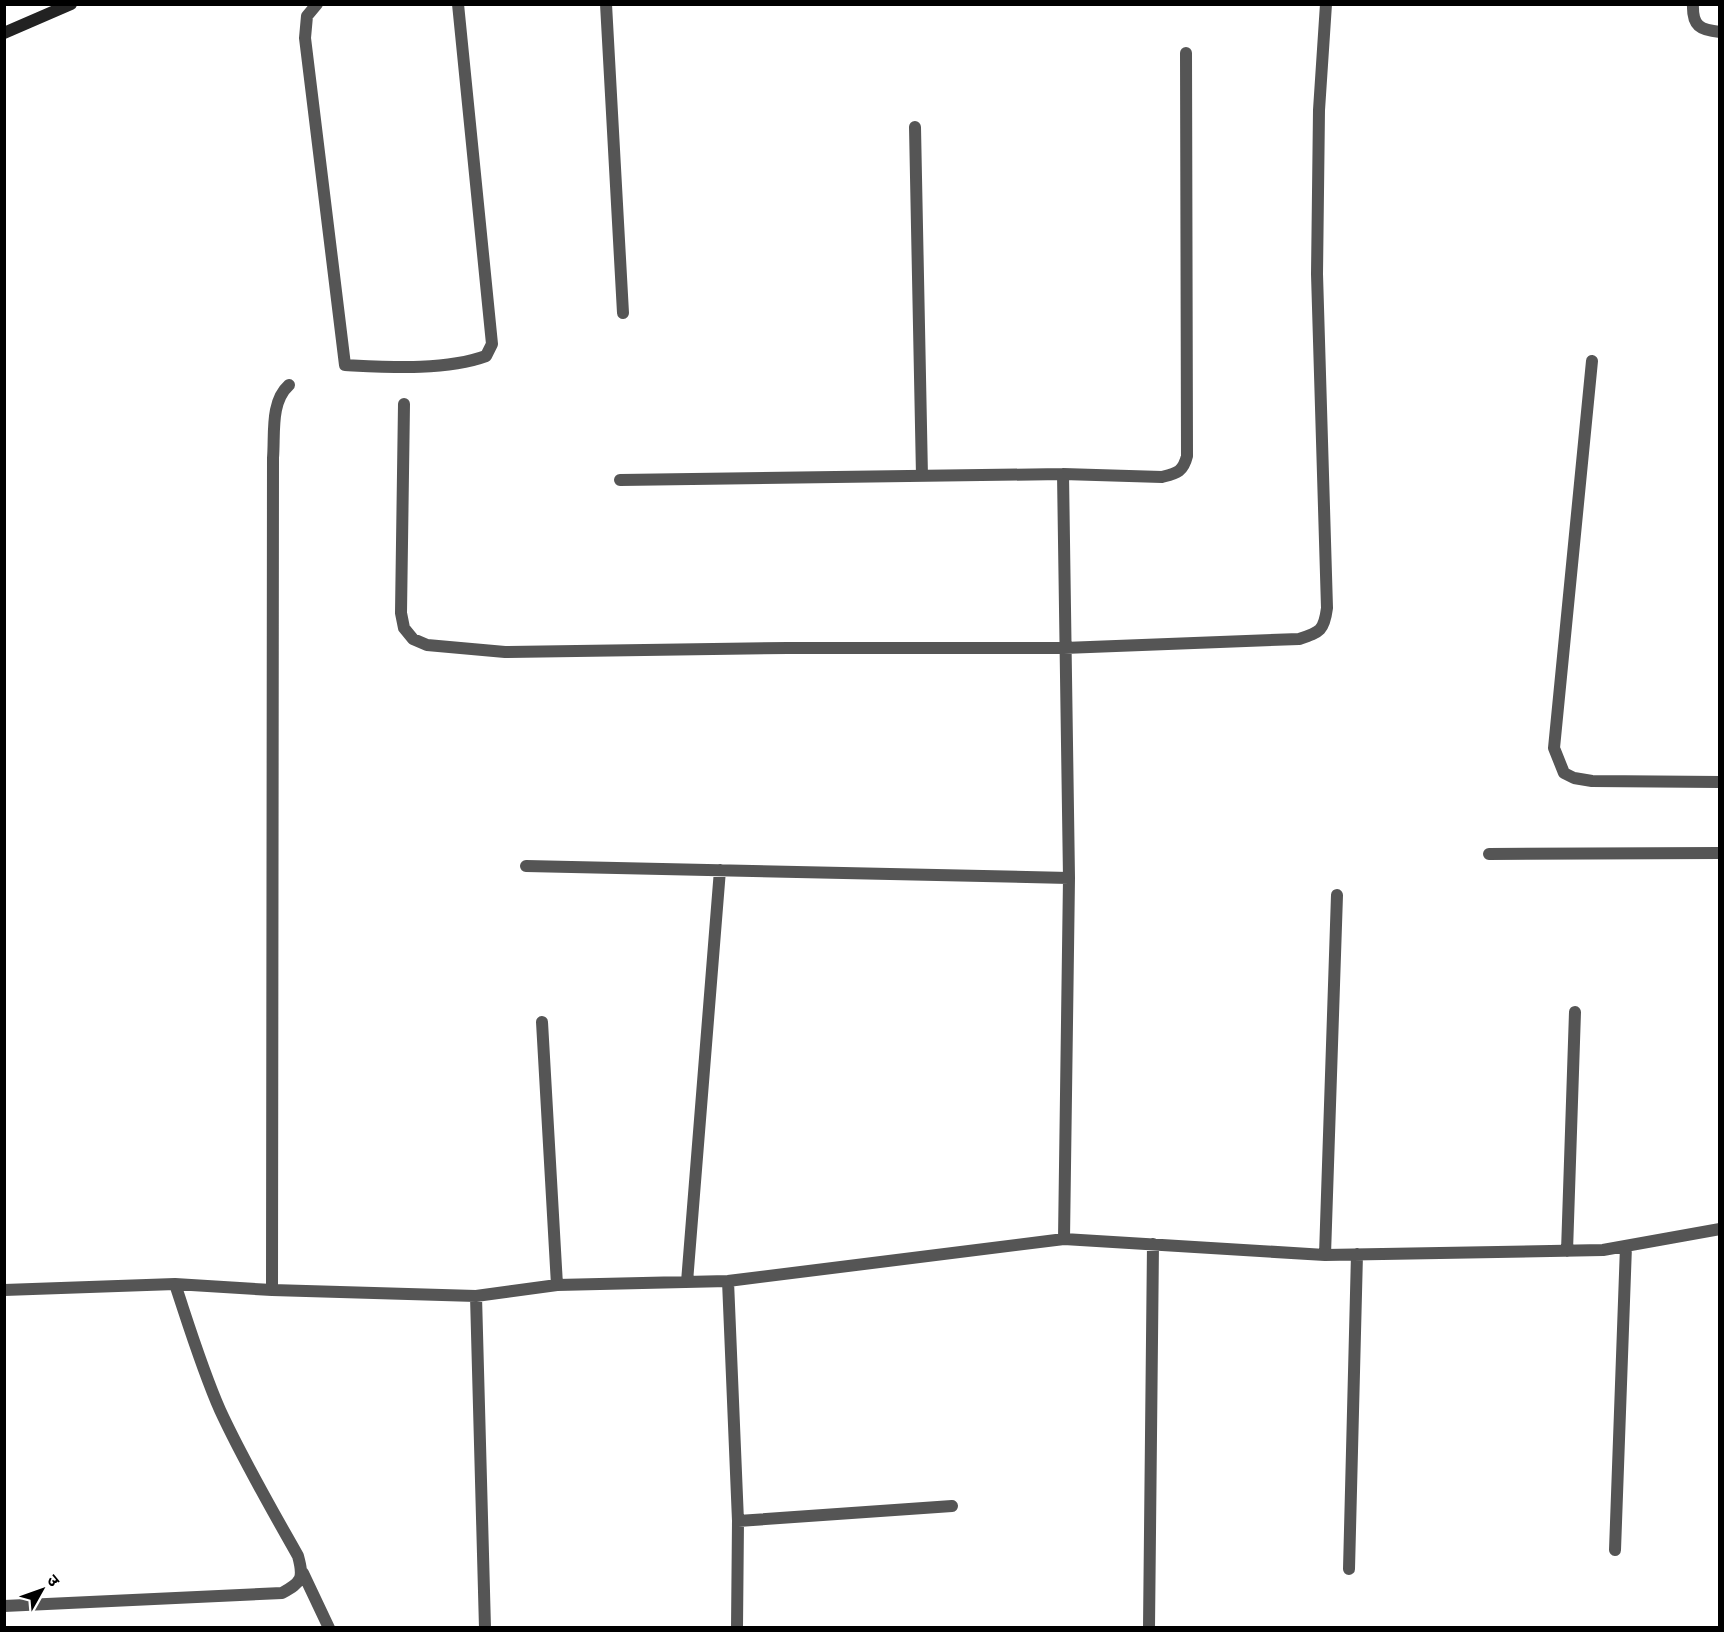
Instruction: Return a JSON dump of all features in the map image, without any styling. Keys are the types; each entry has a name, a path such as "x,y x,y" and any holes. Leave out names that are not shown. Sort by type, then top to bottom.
{"street":[{"path":"4,33 71,4"},
{"path":"316,4 307,15 305,38 345,365 405,368 474,360 486,356 492,344 458,4"},
{"path":"606,4 623,313"},
{"path":"404,404 401,613 404,628 413,639 427,645 505,652 788,648 1064,648 1299,639 1315,634 1325,624 1327,608 1317,262 1319,110 1326,4"},
{"path":"1693,4 1692,16 1697,26 1707,31 1719,32"},
{"path":"620,480 1063,474 1162,477 1176,474 1184,467 1187,456 1186,53"},
{"path":"915,127 922,476"},
{"path":"1592,361 1555,737 1556,756 1564,773 1574,778 1592,781 1719,782"},
{"path":"272,1290 273,458 276,406 280,393 289,385"},
{"path":"1063,474 1069,878 1064,1239"},
{"path":"1489,854 1719,853"},
{"path":"526,866 1069,878"},
{"path":"687,1282 720,870"},
{"path":"1325,1255 1337,895"},
{"path":"1567,1251 1575,1012"},
{"path":"542,1022 557,1285"},
{"path":"4,1290 175,1284 272,1290 476,1296 557,1285 728,1281 1064,1239 1325,1255 1603,1250 1719,1229"},
{"path":"1149,1628 1153,1244"},
{"path":"1615,1550 1626,1246"},
{"path":"1349,1569 1357,1254"},
{"path":"728,1281 738,1521 737,1628"},
{"path":"175,1284 204,1371 220,1410 242,1456 298,1556 303,1573 329,1628"},
{"path":"476,1296 485,1628"},
{"path":"738,1521 952,1506"},
{"path":"4,1606 282,1593 297,1585 303,1573"}]}
